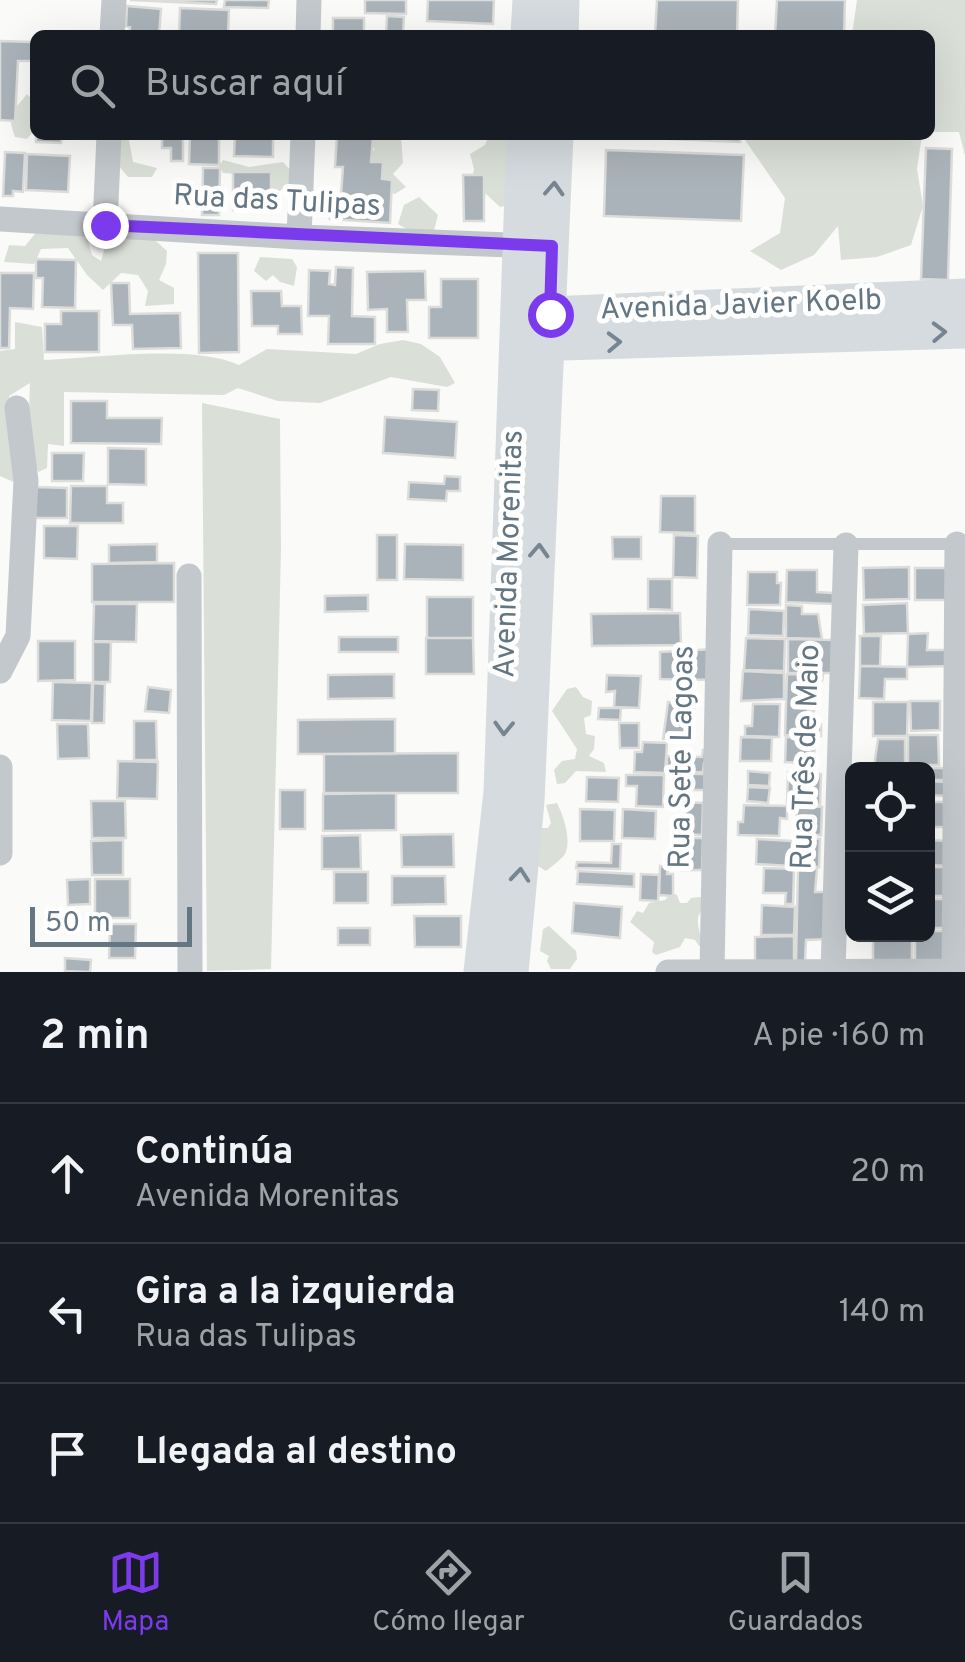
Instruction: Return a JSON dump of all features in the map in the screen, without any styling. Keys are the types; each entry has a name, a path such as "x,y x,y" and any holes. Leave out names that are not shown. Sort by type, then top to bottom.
{"main road":[{"path":"528,30 530,0"},
{"path":"561,30 562,0"},
{"name":"Avenida Morenitas","path":"511,972 528,801 535,246 524,140"},
{"name":"Avenida Morenitas","path":"535,246 555,140"},
{"name":"Avenida Javier Koelb","path":"533,329 965,296"},
{"path":"533,329 965,331"},
{"name":"Avenida Morenitas","path":"481,972 501,792 533,329"}],"street":[{"path":"112,30 114,0"},
{"path":"308,30 309,0"},
{"path":"105,225 108,140"},
{"path":"298,236 303,140"},
{"name":"Rua das Tulipas","path":"0,220 535,246"},
{"path":"0,671 18,636 26,480 17,408"},
{"name":"Rua Sete Lagoas","path":"712,972 720,544"},
{"path":"954,972 961,544"},
{"name":"Rua Três de Maio","path":"832,971 846,545"},
{"path":"189,576 190,972"},
{"path":"0,767 0,854"},
{"path":"668,972 965,971"}],"lane":[{"path":"720,544 961,544"}],"shaded area":[{"path":"857,0 965,0 965,156 959,132 935,132 935,30 853,30"},
{"path":"27,94 30,97 27,139 15,137 11,122 14,109"},
{"path":"116,140 129,140 133,162 157,168 152,177 128,177 118,165"},
{"path":"366,140 401,140 403,163 393,174 406,187 395,194 377,187 364,168 375,148 362,145"},
{"path":"487,140 508,140 514,204 500,207 486,194 470,191 474,169 470,154"},
{"path":"745,140 921,140 917,169 923,206 911,245 877,257 841,260 838,226 814,255 781,270 750,251 780,233 785,198"},
{"path":"223,160 249,167 283,162 292,172 291,183 268,193 252,175 223,173 219,166"},
{"path":"419,197 438,215 433,234 410,231 398,224 404,205"},
{"path":"55,226 87,237 92,255 101,261 107,240 133,232 152,238 167,251 159,280 174,288 174,304 145,306 148,291 138,275 121,273 103,290 68,248 41,249 34,264 4,262 9,245 25,246 39,229"},
{"path":"260,257 292,259 297,267 294,286 273,275 266,281 254,271"},
{"path":"15,322 42,327 44,360 171,354 196,355 239,365 267,349 356,354 403,340 421,344 440,357 455,383 447,387 391,377 320,403 278,401 238,388 224,395 64,392 64,446 48,444 47,468 38,472 28,439 30,383 9,396 18,484 0,476 0,351 15,349"},
{"path":"202,403 280,419 281,549 271,969 207,971"},
{"path":"576,687 592,701 591,715 584,718 586,734 595,736 589,756 604,763 606,772 576,771 565,783 557,784 554,770 562,761 575,759 577,749 552,711 567,689"},
{"path":"557,803 568,842 564,856 546,871 538,866 535,828 548,828 551,823 546,805"},
{"path":"671,893 677,895 680,903 700,897 707,905 698,919 704,947 685,938 680,947 656,955 652,952 654,942 630,922 637,911 643,913 649,903 665,900"},
{"path":"549,926 576,951 577,959 570,969 551,969 549,956 540,951 543,929"}],"building":[{"path":"130,0 217,0 216,4"},
{"path":"225,0 269,0 268,8 224,7"},
{"path":"365,0 406,0 406,14 365,13"},
{"path":"428,0 494,0 493,24 427,21"},
{"path":"657,0 738,0 737,30 655,30"},
{"path":"777,0 845,0 844,30 775,30"},
{"path":"127,6 161,9 159,30 130,30 126,26"},
{"path":"180,8 229,10 228,30 179,30"},
{"path":"387,16 404,17 403,30 386,30"},
{"path":"333,18 364,18 364,30 333,30"},
{"path":"0,41 30,42 30,61 18,61 15,121 0,120"},
{"path":"36,140 61,140 61,143"},
{"path":"162,140 183,140 183,161 171,161 171,148 162,148"},
{"path":"190,140 219,140 219,165 189,164"},
{"path":"235,140 273,140 273,157 234,156"},
{"path":"337,140 373,140 371,162 383,162 382,179 392,180 390,223 330,219 331,194 341,194 343,167 335,167"},
{"path":"926,148 952,149 948,280 921,279"},
{"path":"606,150 744,155 741,221 604,216"},
{"path":"5,152 25,153 23,192 13,191 13,196 3,196"},
{"path":"27,154 70,156 68,192 26,190"},
{"path":"203,168 220,168 219,215 202,215"},
{"path":"233,172 271,172 271,211 233,210"},
{"path":"463,175 484,175 484,221 464,221"},
{"path":"198,253 238,253 239,352 199,353"},
{"path":"36,259 76,260 75,308 42,307 43,278 36,278"},
{"path":"336,267 353,268 352,316 375,317 375,344 328,344 329,316 308,316 309,270 330,271 329,284 335,285"},
{"path":"425,271 426,300 407,300 408,332 387,332 387,309 368,310 367,272"},
{"path":"0,273 34,273 33,309 10,308 9,348 0,348"},
{"path":"441,279 478,279 478,338 429,338 429,307 441,307"},
{"path":"111,283 129,283 130,314 180,313 181,348 133,349 132,325 113,325"},
{"path":"251,291 281,291 282,306 301,306 302,334 278,334 278,326 252,326"},
{"path":"61,311 99,311 99,352 45,352 45,324 61,324"},
{"path":"413,389 439,390 438,411 412,410"},
{"path":"71,401 107,401 107,418 162,418 161,444 71,443"},
{"path":"385,417 457,422 455,458 383,453"},
{"path":"108,448 146,449 146,485 108,484"},
{"path":"52,453 84,453 83,481 52,481"},
{"path":"445,476 460,477 460,491 447,491 446,501 408,499 409,482 444,484"},
{"path":"71,486 107,486 107,503 123,503 123,523 70,523"},
{"path":"35,487 67,488 67,518 35,518"},
{"path":"661,496 695,496 695,533 660,532"},
{"path":"44,526 78,526 77,559 44,558"},
{"path":"377,535 397,535 397,580 377,580"},
{"path":"674,535 698,536 697,578 673,577"},
{"path":"612,537 641,537 641,559 613,559"},
{"path":"157,544 157,562 109,563 109,545"},
{"path":"405,544 463,545 463,580 404,579"},
{"path":"174,563 174,602 92,602 92,564"},
{"path":"909,567 909,599 864,600 863,568"},
{"path":"915,568 947,568 947,600 915,600"},
{"path":"787,570 817,570 817,592 833,593 833,604 786,602"},
{"path":"748,572 777,572 780,605 747,605"},
{"path":"648,579 672,579 672,610 648,609"},
{"path":"368,595 368,611 325,612 325,596"},
{"path":"427,597 473,597 473,638 427,638"},
{"path":"907,603 908,633 864,634 863,605"},
{"path":"94,604 137,604 136,642 93,641"},
{"path":"786,605 802,606 802,614 818,614 822,639 786,638"},
{"path":"749,609 784,611 783,636 748,635"},
{"path":"680,613 681,645 592,646 591,614"},
{"path":"928,633 927,650 954,650 953,666 907,667 908,634"},
{"path":"860,636 881,636 880,666 860,666"},
{"path":"339,637 398,637 398,652 339,652"},
{"path":"426,638 473,638 474,674 426,674"},
{"path":"746,638 785,639 784,671 744,670"},
{"path":"788,639 836,640 836,673 788,673"},
{"path":"38,641 75,641 75,680 38,681"},
{"path":"93,642 111,642 110,682 93,682"},
{"path":"714,649 714,680 660,679 660,652"},
{"path":"860,666 907,667 907,679 885,679 884,699 859,698"},
{"path":"743,671 784,673 784,699 741,701"},
{"path":"394,674 394,698 328,699 328,675"},
{"path":"787,674 823,675 822,681 815,680 814,693 808,693 808,711 814,711 814,723 821,724 821,736 785,735"},
{"path":"607,675 641,676 639,708 614,707 615,691 606,692"},
{"path":"53,682 92,683 91,721 52,720"},
{"path":"93,683 105,684 104,723 92,723"},
{"path":"148,687 171,690 169,713 145,711"},
{"path":"910,701 940,701 940,730 911,731"},
{"path":"668,702 695,703 693,736 663,739"},
{"path":"873,702 908,702 907,736 873,736"},
{"path":"753,704 780,704 779,737 745,736 745,726 752,726"},
{"path":"599,708 621,708 620,720 598,719"},
{"path":"395,719 395,754 298,754 298,720"},
{"path":"134,721 156,721 157,760 134,760"},
{"path":"619,723 639,723 639,748 620,748"},
{"path":"57,724 88,724 89,758 58,759"},
{"path":"908,735 938,735 939,765 908,762"},
{"path":"741,737 772,738 771,761 740,761"},
{"path":"786,737 815,738 814,763 785,762"},
{"path":"878,739 905,739 905,762 875,762"},
{"path":"643,742 667,743 665,773 634,772 635,752 642,752"},
{"path":"703,750 714,750 704,763 703,772 667,773 667,756 702,757"},
{"path":"458,753 458,793 324,793 324,754"},
{"path":"118,761 158,762 157,799 117,798"},
{"path":"935,768 944,768 944,780 935,780"},
{"path":"748,771 770,773 769,786 748,785"},
{"path":"788,772 821,774 820,804 787,803"},
{"path":"686,774 705,774 705,790 686,790"},
{"path":"626,775 664,775 663,807 636,806 637,786 626,786"},
{"path":"587,777 619,778 618,802 586,801"},
{"path":"935,781 945,782 944,796 935,795"},
{"path":"748,787 770,788 768,803 747,801"},
{"path":"280,790 305,790 305,829 280,829"},
{"path":"396,793 396,830 323,831 323,794"},
{"path":"91,801 125,801 126,838 92,838"},
{"path":"685,802 703,803 702,835 684,834"},
{"path":"935,802 947,802 947,827 935,827"},
{"path":"744,805 787,806 787,819 780,818 779,836 738,835"},
{"path":"797,806 822,807 821,835 796,835"},
{"path":"580,809 615,810 614,841 580,841"},
{"path":"623,809 656,811 655,839 622,838"},
{"path":"453,834 454,867 402,867 401,835"},
{"path":"360,835 361,869 322,869 322,836"},
{"path":"682,838 703,838 702,870 681,870"},
{"path":"798,838 820,839 819,867 797,866"},
{"path":"757,839 792,841 791,866 756,864"},
{"path":"123,840 123,875 92,875 91,841"},
{"path":"935,840 948,841 948,866 935,865"},
{"path":"612,844 621,844 620,869 576,868 577,862 611,863"},
{"path":"660,866 668,867 667,874 673,874 673,896 659,895"},
{"path":"935,867 948,867 947,896 935,896"},
{"path":"764,868 794,869 793,904 785,904 786,893 763,893"},
{"path":"798,868 817,869 815,892 830,892 828,939 806,940 805,961 796,962"},
{"path":"578,871 634,874 634,887 577,884"},
{"path":"334,872 368,872 368,903 334,903"},
{"path":"641,874 659,875 658,901 640,900"},
{"path":"392,876 445,876 446,904 392,905"},
{"path":"90,879 90,904 68,905 67,880"},
{"path":"95,879 130,879 130,918 95,918"},
{"path":"935,899 947,899 947,928 935,928"},
{"path":"574,903 622,907 620,938 572,933"},
{"path":"762,905 795,907 794,935 761,935"},
{"path":"414,916 461,916 461,947 415,947"},
{"path":"110,924 136,924 135,958 109,958"},
{"path":"338,928 370,928 370,945 338,945"},
{"path":"935,931 945,931 946,961 915,961 915,942 935,942"},
{"path":"794,936 794,965 755,965 755,937"},
{"path":"873,942 912,942 912,962 873,962"},
{"path":"65,958 91,960 90,972 65,971"}],"route":[{"path":"105,225 552,246 550,314"}]}
